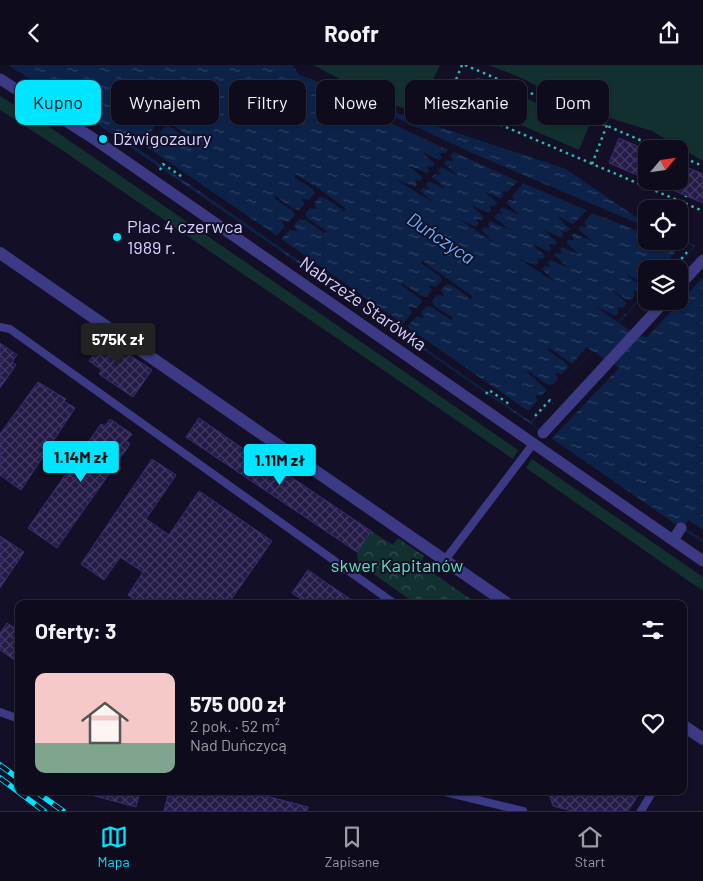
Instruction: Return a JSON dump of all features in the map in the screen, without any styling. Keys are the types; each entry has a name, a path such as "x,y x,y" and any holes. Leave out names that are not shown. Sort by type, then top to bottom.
{"street":[{"name":"Nabrzeże Starówka","path":"0,79 106,148 703,561"},
{"path":"0,253 502,600"},
{"path":"688,276 703,260"},
{"path":"533,444 657,310"},
{"path":"673,541 682,529"},
{"path":"687,728 703,739"}],"lane":[{"path":"0,327 10,329 389,600"},
{"path":"445,560 533,444"},
{"path":"0,712 15,718"},
{"path":"457,795 523,811"},
{"path":"641,811 651,795"}],"path":[{"path":"537,96 464,65 447,102 676,200"},
{"path":"592,164 606,125 640,140"},
{"path":"688,160 703,167"},
{"path":"160,169 163,165 184,178"},
{"path":"684,200 686,196"},
{"path":"688,205 703,211"},
{"path":"680,260 688,251"},
{"path":"332,289 336,284 356,298"},
{"path":"485,395 489,390 509,404"},
{"path":"535,416 550,400 555,405"}],"green space":[{"path":"313,65 440,65 433,80 405,80 405,108 395,105 395,80 342,80"},
{"path":"488,65 703,65 703,161 688,152 688,140 667,140 652,131 609,118 609,80 537,80 537,86"},
{"path":"0,96 15,105 15,120 0,110"},
{"path":"527,99 537,103 537,125 589,126 579,150 521,125 527,125"},
{"path":"23,125 46,125 51,128 518,450 513,459"},
{"path":"532,459 703,577 703,591 526,468"},
{"name":"skwer Kapitanów","path":"371,531 393,545 398,538 424,556 420,564 472,600 410,600 358,563 357,552"}],"water":[{"name":"Duńczyca","path":"8,65 293,65 299,75 316,81 316,125 395,125 395,112 405,116 405,125 433,125 566,169 638,218 638,250 688,250 688,242 696,246 697,244 703,246 703,543 99,125 101,125 101,80 32,80"}],"pier":[{"path":"395,117 405,122 405,125 412,125 481,157 638,224 638,231 592,213 584,222 586,227 581,226 578,229 592,241 574,233 572,236 574,240 566,242 579,255 563,247 560,249 562,254 556,253 554,255 568,268 551,260 548,262 550,267 545,266 542,269 555,282 519,259 536,265 539,262 537,258 542,259 545,256 532,244 549,252 551,249 549,244 555,245 557,242 544,230 561,238 564,235 561,231 567,232 570,229 557,216 573,224 587,210 523,183 512,196 514,201 509,200 506,203 520,215 502,207 500,210 502,214 497,213 494,217 508,229 490,221 488,224 490,228 484,227 481,230 495,243 459,219 476,227 479,223 476,219 482,220 484,217 471,205 488,213 491,210 489,206 494,206 498,203 484,191 501,199 504,195 502,191 507,192 518,181 454,152 450,156 453,161 447,160 444,163 458,176 441,167 438,171 441,175 435,174 432,177 446,189 429,181 426,184 429,189 423,188 420,191 434,203 397,180 415,187 417,184 415,180 420,181 423,178 409,166 427,173 429,171 427,166 433,167 435,164 422,152 439,160 442,157 439,153 445,153 448,150 395,125"},
{"path":"157,125 173,125 191,139 166,126 160,132 163,138 156,137 149,144 148,148 277,236 285,226 282,221 289,222 295,215 293,211 274,198 275,196 294,209 299,210 305,204 302,199 309,200 315,193 313,189 294,177 295,174 319,189 346,209 344,211 326,198 320,197 314,203 317,209 310,208 305,214 307,218 326,231 324,233 306,220 300,219 294,225 297,231 290,230 281,239 403,324 412,313 409,307 416,308 422,302 420,298 401,285 402,283 421,296 426,297 432,291 429,285 436,287 442,281 440,276 421,263 422,261 445,277 473,297 471,299 452,285 447,284 441,290 444,296 437,295 432,301 434,306 453,318 451,320 432,307 427,306 421,312 424,318 417,316 407,327 528,411 538,400 535,395 541,396 547,390 527,372 546,384 552,385 558,379 555,373 562,374 569,367 548,350 549,348 572,364 587,347 592,351 533,415 593,351 604,359 631,331 619,323 638,302 638,310 672,310 647,337 640,336 614,365 619,368 551,439 532,423 550,402 531,422 136,147"},
{"path":"688,244 694,246 682,260 677,260 688,250"},
{"path":"697,244 703,246 703,277 688,293 688,260 683,260"},
{"path":"677,250 686,250 676,260 668,260"},
{"path":"625,273 638,281 638,284"},
{"path":"610,289 631,300 635,296 633,291 638,292 638,301 618,322 594,306 616,316 619,312 617,307 623,308 627,303"},
{"path":"688,520 703,530 703,540 684,527"}],"building":[{"path":"619,138 638,146 638,176 609,163"},
{"path":"688,168 703,174 703,203 673,190 688,190"},
{"path":"95,332 152,370 133,397 99,374 102,370 89,361 97,350 87,343"},
{"path":"0,343 17,355 12,362 16,365 0,388"},
{"path":"38,382 66,399 64,401 75,408 21,490 0,475 0,434"},
{"path":"199,418 255,457 257,454 371,531 357,552 186,437"},
{"path":"110,419 132,434 126,441 130,444 57,548 28,528 101,424 105,426"},
{"path":"152,459 176,475 146,519 169,535 199,491 272,541 231,600 135,600 128,595 143,572 120,557 104,580 81,564"},
{"path":"0,536 24,552 0,588"},
{"path":"308,570 352,600 303,600 292,593"},
{"path":"7,623 15,628 15,660 0,650 0,633"},
{"path":"91,795 139,795 136,807"},
{"path":"168,795 262,795 308,807 307,811 164,811"},
{"path":"549,795 638,795 628,811 572,811 553,806"}],"railway":[{"path":"0,765 15,776"},
{"path":"0,778 15,789"},
{"path":"23,795 44,811"},
{"path":"41,795 63,811"}],"place":[{"name":"Dźwigozaury","path":"103,139"},
{"name":"Plac 4 czerwca 1989 r.","path":"117,237"}]}
